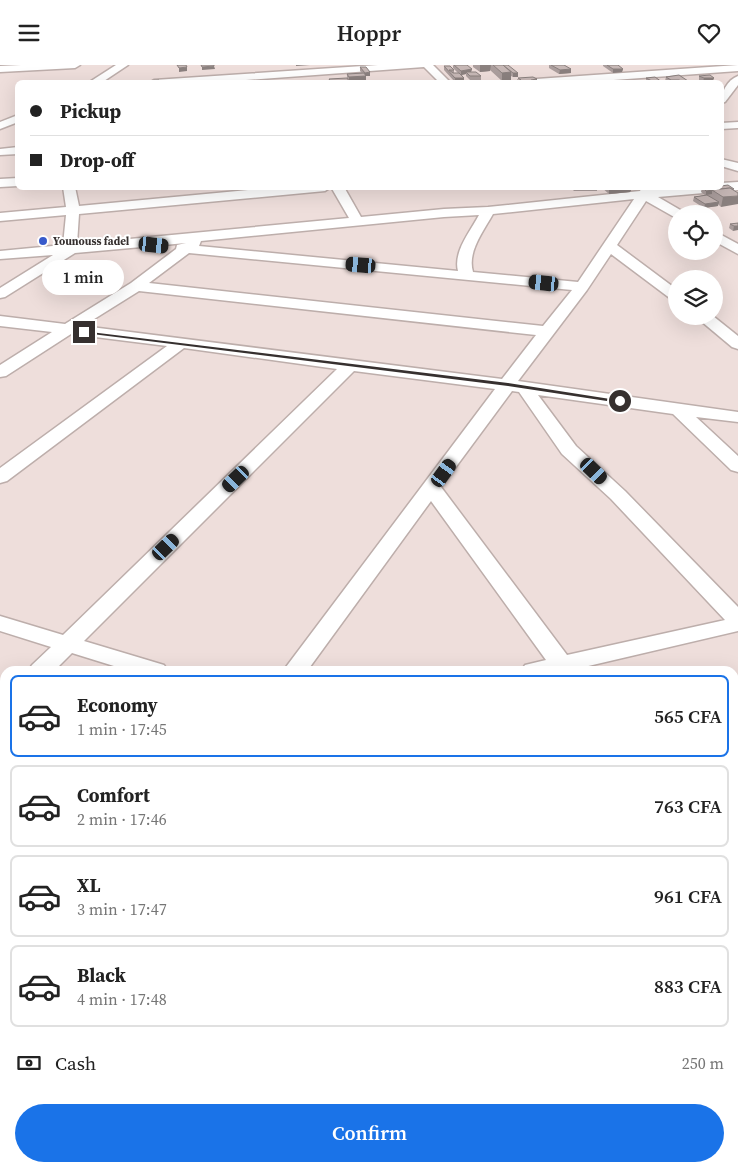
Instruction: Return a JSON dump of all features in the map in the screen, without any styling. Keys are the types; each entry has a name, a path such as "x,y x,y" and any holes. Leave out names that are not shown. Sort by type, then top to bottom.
{"street":[{"path":"0,69 75,65"},
{"path":"98,80 123,65"},
{"path":"193,80 421,65"},
{"path":"427,65 443,80"},
{"path":"0,76 20,68"},
{"path":"565,80 738,68"},
{"path":"724,97 738,79"},
{"path":"724,98 738,95"},
{"path":"0,120 15,119"},
{"path":"0,126 15,119"},
{"path":"724,126 738,125"},
{"path":"0,151 15,150"},
{"path":"724,163 738,167"},
{"path":"0,183 15,182"},
{"path":"724,187 738,186"},
{"path":"70,190 73,211 70,250"},
{"path":"0,217 293,190"},
{"path":"339,190 356,221"},
{"path":"0,255 70,250 356,221 488,211 664,190"},
{"path":"646,191 668,207"},
{"path":"299,666 432,488 516,386 547,331 582,287 608,245 646,191"},
{"path":"467,275 463,262 464,254 488,211"},
{"path":"0,372 65,329 136,286 201,236"},
{"path":"723,241 738,250"},
{"path":"138,243 582,287"},
{"path":"608,245 668,290"},
{"path":"0,294 70,250"},
{"path":"136,286 547,331"},
{"path":"0,321 516,386 738,417"},
{"path":"715,325 738,343"},
{"path":"0,477 181,343"},
{"path":"45,666 350,366"},
{"path":"516,386 569,450 618,495 738,620"},
{"path":"678,410 738,466"},
{"path":"432,488 561,664"},
{"path":"0,623 140,666"},
{"path":"553,666 738,624"}],"building":[{"path":"177,65 186,65 187,67 179,68"},
{"path":"201,65 214,65 214,66 202,67"},
{"path":"454,65 467,65 472,69 461,71"},
{"path":"493,65 503,65 511,72 502,73"},
{"path":"503,65 508,65 518,73 513,73"},
{"path":"551,65 564,65 571,69 560,70"},
{"path":"607,65 618,65 623,69 613,69"},
{"path":"444,66 450,66 454,70 449,70 453,73 459,73 464,78 455,78"},
{"path":"360,67 366,67 370,72 365,73"},
{"path":"466,72 476,72 481,76 470,76"},
{"path":"364,73 366,76 349,77 347,74"},
{"path":"679,75 686,80 671,80 666,77"},
{"path":"710,75 714,78 699,76"},
{"path":"533,77 537,79 521,80 518,78"},
{"path":"655,77 659,80 650,80 646,78"},
{"path":"347,78 348,80 330,80"},
{"path":"728,185 734,189 724,189 724,186"},
{"path":"730,188 738,193 738,196 723,197 712,190"},
{"path":"707,195 719,202 705,204 694,197"},
{"path":"738,223 738,226 730,224"}],"place":[{"name":"Younouss fadel","path":"43,241"}],"route":[{"path":"84,332 508,385 620,401"}]}
